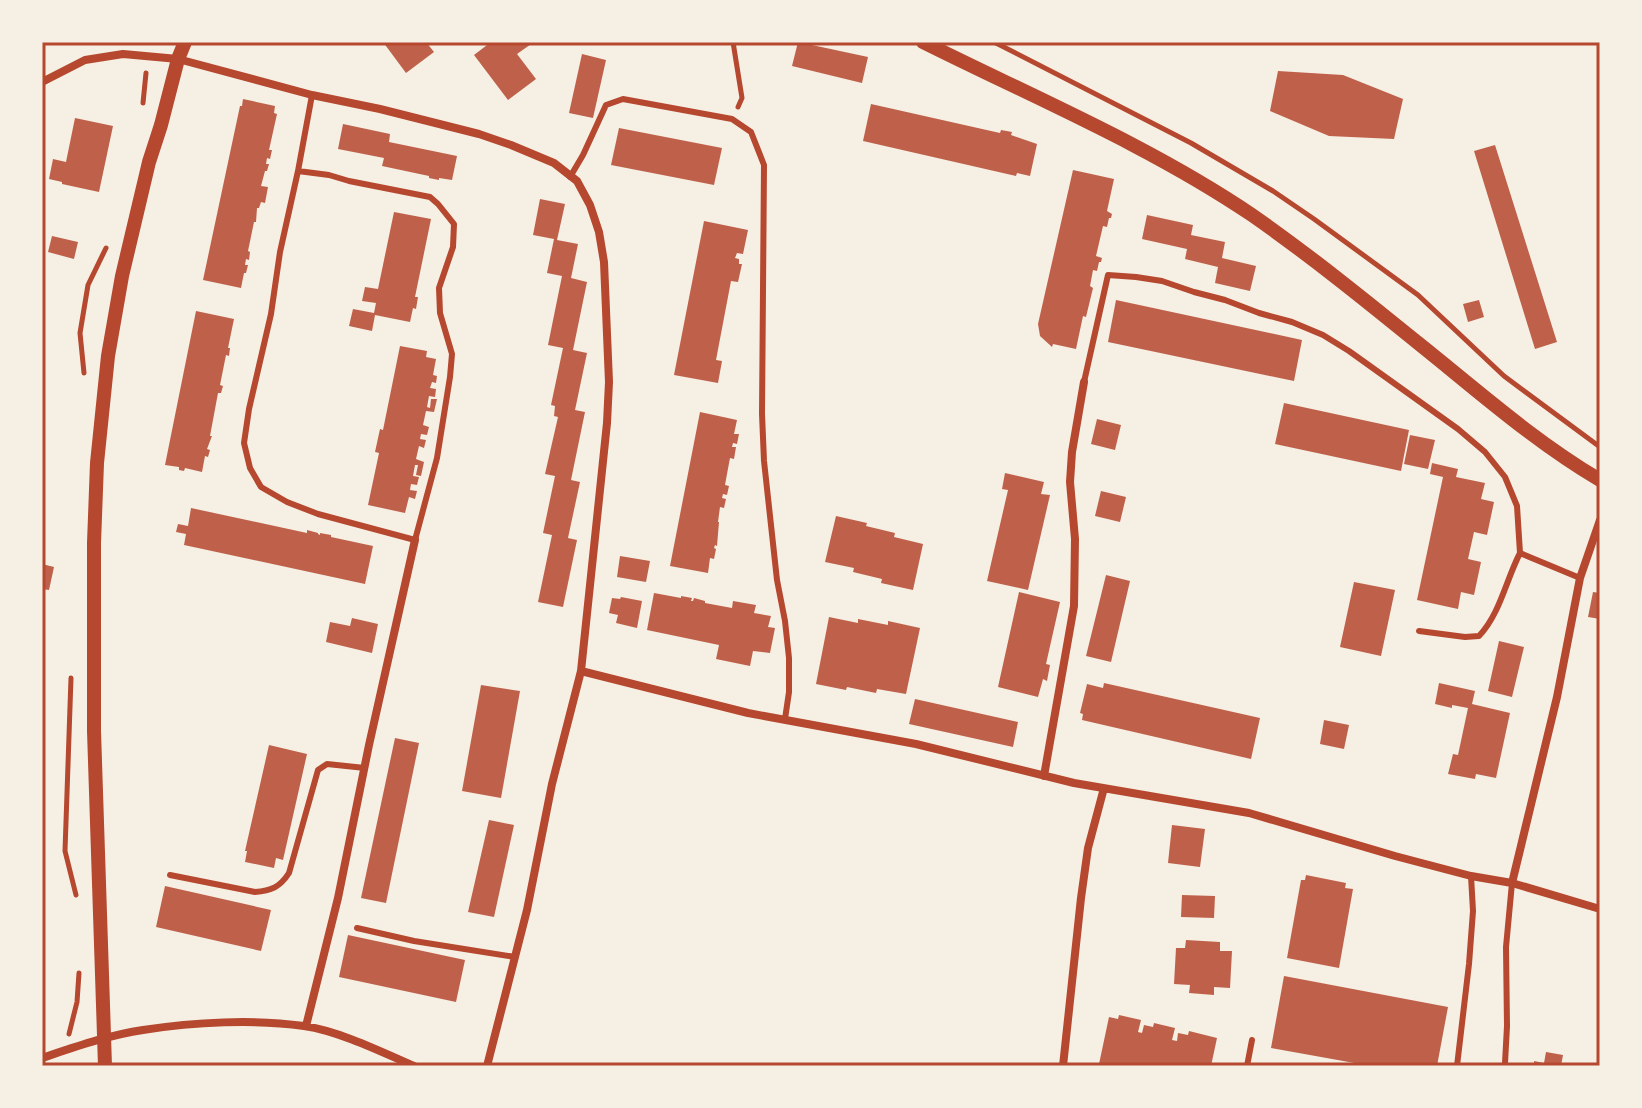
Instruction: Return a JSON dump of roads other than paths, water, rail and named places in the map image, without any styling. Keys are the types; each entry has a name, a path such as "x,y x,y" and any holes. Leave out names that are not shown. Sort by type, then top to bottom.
{"street":[{"path":"105,1066 94,731 97,463 108,356 122,276 149,162 185,42"},
{"path":"923,42 1177,169 1250,214 1383,314 1505,413 1600,480"},
{"path":"42,82 85,60 123,54 178,59 312,95 479,134 511,145 554,163 577,181 590,205 604,262 609,382 581,671 552,784 527,910 487,1066"},
{"path":"1044,776 1074,606 1075,539 1070,482 1084,382"},
{"path":"1512,883 1567,653 1580,578 1600,520"},
{"path":"306,1026 338,898 415,540"},
{"path":"581,671 748,713 916,744 1044,776 1249,813 1600,909"},
{"path":"1063,1066 1088,848 1104,788"},
{"path":"42,1058 143,1030 247,1023 306,1026 414,1066"}],"lane":[{"path":"298,171 430,197 454,224 453,247 439,288 440,313 452,354 450,377 437,458 415,540 318,514 287,502 261,487 250,468 244,443 312,95"},
{"path":"570,177 606,105 623,99 732,119 751,132 764,165 762,414 777,580 789,658 785,719"},
{"path":"1084,382 1108,275 1136,277 1162,281 1292,322 1323,335 1458,429 1485,452 1505,477 1517,506 1520,553 1490,625 1479,636 1419,631"},
{"path":"1520,553 1580,578"},
{"path":"170,875 255,892 275,888 289,873 318,770 327,764 365,768"},
{"path":"1457,1066 1473,911 1471,876"},
{"path":"1505,1063 1506,947 1512,883"},
{"path":"357,928 414,941 515,957"},
{"path":"1247,1066 1252,1040"}]}
